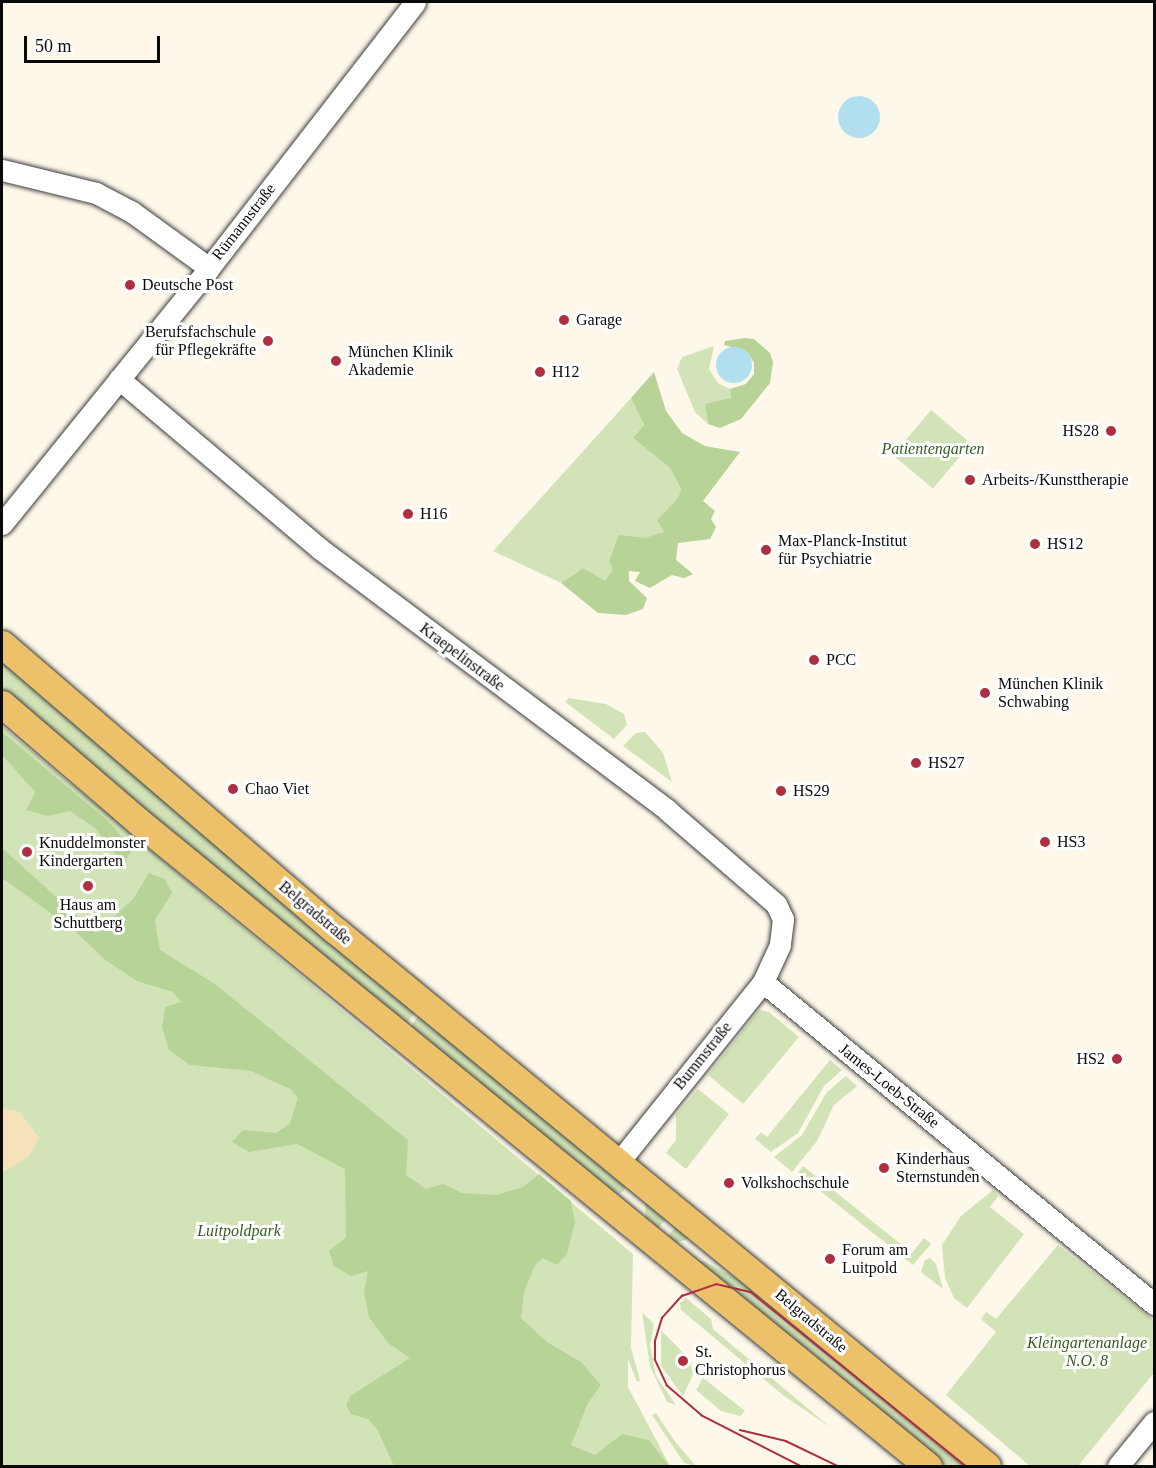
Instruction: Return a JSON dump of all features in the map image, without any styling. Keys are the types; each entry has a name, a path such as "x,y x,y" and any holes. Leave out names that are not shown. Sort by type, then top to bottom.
{"main road":[{"name":"Belgradstraße","path":"2,644 219,834 987,1467"},
{"path":"2,704 147,828 637,1226 928,1467"},
{"path":"626,1170 637,1226"}],"street":[{"name":"Rümannstraße","path":"2,524 209,268 415,2"},
{"path":"2,170 96,193 132,212 209,268"},
{"name":"Kraepelinstraße","path":"119,379 343,567 688,826 776,904 783,919 780,945"},
{"name":"Bummstraße","path":"626,1170 763,982 780,945"},
{"name":"James-Loeb-Straße","path":"763,982 1155,1304"},
{"path":"1118,1467 1155,1422"}],"green space":[{"path":"754,339 770,353 773,362 770,383 741,419 720,428 708,424 705,404 731,398 730,389 746,384 754,374 754,363 747,352 724,345 725,341"},
{"path":"714,346 709,369 718,383 730,389 731,399 705,404 708,424 695,412 677,369 682,357"},
{"path":"654,372 666,411 682,433 705,446 740,452 703,501 715,511 711,519 716,527 710,539 678,543 676,560 693,574 684,578 672,575 650,588 635,581 640,572 629,571 629,581 647,598 643,609 626,615 598,613 561,583 583,568 605,581 613,570 609,561 619,535 645,538 664,532 657,520 678,498 681,489 670,468 633,438 644,425 631,398"},
{"path":"631,398 644,425 633,438 670,468 681,489 678,498 658,520 664,532 645,539 605,581 578,571 561,583 493,551"},
{"name":"Patientengarten","path":"931,410 971,443 933,489 893,455"},
{"path":"2,654 197,831 223,849 324,939 417,1010 405,1025 2,690"},
{"path":"569,698 606,704 624,714 627,725 614,739 565,702"},
{"name":"Luitpoldpark","path":"2,726 633,1254 631,1348 640,1380 637,1382 628,1359 628,1387 670,1466 2,1466"},
{"path":"2,732 109,822 133,849 123,864 95,828 70,811 48,816 26,810 35,792 2,755"},
{"path":"645,732 663,753 672,782 623,746 636,733"},
{"path":"2,848 96,933 133,899 149,873 165,879 172,893 155,920 160,950 215,984 408,1140 406,1175 426,1189 443,1184 462,1193 496,1195 523,1187 539,1174 571,1201 575,1222 567,1254 557,1265 543,1258 535,1265 524,1292 521,1318 547,1342 581,1362 601,1385 588,1403 571,1445 595,1455 622,1434 649,1440 669,1466 394,1466 377,1429 368,1419 351,1414 346,1405 350,1396 410,1358 388,1343 369,1317 364,1292 368,1271 351,1276 334,1266 329,1251 346,1237 345,1169 297,1144 249,1152 232,1142 243,1130 276,1133 290,1123 298,1098 290,1089 251,1071 190,1065 169,1050 162,1027 165,1007 181,1002 173,992 137,981 104,959 74,930 2,878"},
{"path":"759,1010 769,1012 799,1037 743,1104 708,1075"},
{"path":"421,1013 625,1186 624,1191 617,1195 409,1028"},
{"path":"830,1060 842,1070 824,1086 798,1133 771,1152 755,1139 761,1132 767,1137"},
{"path":"846,1076 857,1086 834,1105 817,1141 792,1172 774,1157 802,1135 827,1092"},
{"path":"698,1089 729,1114 686,1169 666,1153 676,1140 676,1115"},
{"path":"803,1166 912,1253 924,1238 931,1244 913,1265 798,1173"},
{"path":"993,1190 998,1196 990,1207 1024,1234 967,1308 954,1298 945,1278 942,1245 961,1216"},
{"path":"646,1200 668,1216 657,1230 645,1221"},
{"path":"678,1223 692,1237 674,1244 667,1238"},
{"name":"Kleingartenanlage N.O. 8","path":"1058,1245 1154,1321 1154,1373 1078,1466 1030,1466 946,1395 996,1332 981,1319 986,1312 996,1319"},
{"path":"930,1258 936,1264 943,1289 921,1272 925,1260"},
{"path":"704,1261 761,1292 977,1466 946,1466 696,1262"},
{"path":"686,1298 711,1319 713,1329 830,1427 784,1396 681,1310 680,1303"},
{"path":"642,1312 654,1324 650,1346 656,1376 676,1405 667,1402 650,1366"},
{"path":"661,1330 690,1360 693,1375 683,1396 661,1366"},
{"path":"703,1378 745,1411 740,1416 721,1411 696,1390"},
{"path":"656,1413 676,1443 696,1466 684,1463 652,1415"}],"sand":[{"path":"2,1108 20,1112 39,1138 29,1156 2,1173"}],"water":[{"path":"859,96 867,97 874,102 879,109 879,125 874,132 867,137 859,138 851,137 844,132 839,125 838,117 839,109 844,102 851,97"},
{"path":"734,347 747,352 752,365 747,378 734,383 721,378 716,365 721,352"}],"tram line":[{"path":"800,1466 702,1416 667,1386 655,1360 655,1341 662,1318 682,1296 716,1284 751,1292 966,1466"},
{"path":"740,1430 786,1441 838,1466"}],"place":[{"name":"Deutsche Post","path":"130,285"},
{"name":"Garage","path":"564,320"},
{"name":"Berufsfachschule für Pflegekräfte","path":"268,341"},
{"name":"München Klinik Akademie","path":"336,361"},
{"name":"H12","path":"540,372"},
{"name":"HS28","path":"1111,431"},
{"name":"Arbeits-/Kunsttherapie","path":"970,480"},
{"name":"H16","path":"408,514"},
{"name":"HS12","path":"1035,544"},
{"name":"Max-Planck-Institut für Psychiatrie","path":"766,550"},
{"name":"PCC","path":"814,660"},
{"name":"München Klinik Schwabing","path":"985,693"},
{"name":"HS27","path":"916,763"},
{"name":"Chao Viet","path":"233,789"},
{"name":"HS29","path":"781,791"},
{"name":"HS3","path":"1045,842"},
{"name":"Knuddelmonster Kindergarten","path":"27,852"},
{"name":"Haus am Schuttberg","path":"88,886"},
{"name":"HS2","path":"1117,1059"},
{"name":"Kinderhaus Sternstunden","path":"884,1168"},
{"name":"Volkshochschule","path":"729,1183"},
{"name":"Forum am Luitpold","path":"830,1259"},
{"name":"St. Christophorus","path":"683,1361"}]}
